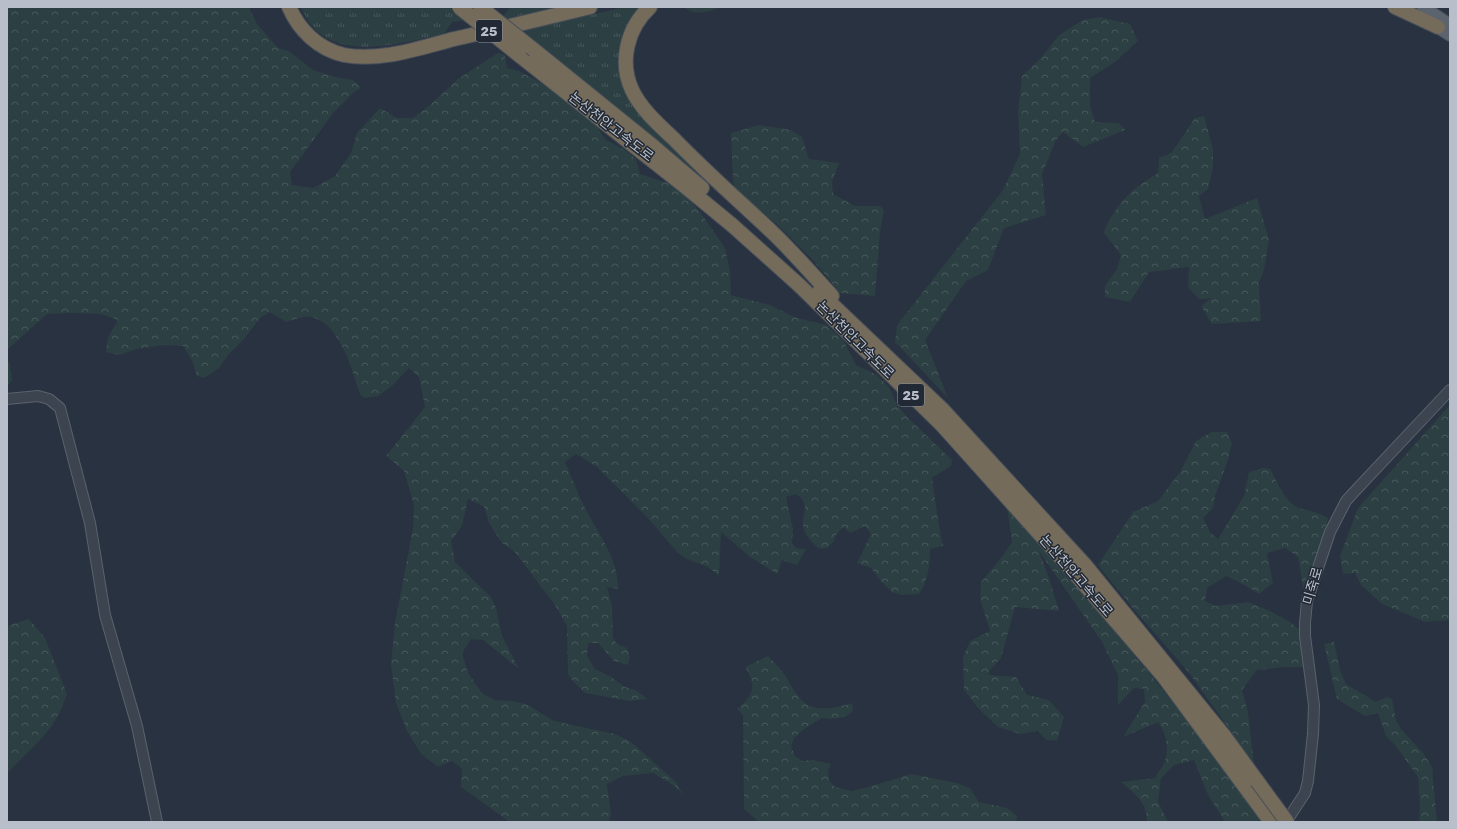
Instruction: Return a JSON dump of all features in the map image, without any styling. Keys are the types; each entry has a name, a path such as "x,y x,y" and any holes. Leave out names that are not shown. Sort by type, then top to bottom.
{"highway":[{"path":"289,7 296,22 314,40 327,49 338,53 362,57 400,52 590,7"},
{"path":"295,7 306,26 314,33 332,44 350,49 374,50 559,7"},
{"name":"논산천안고속도로","path":"459,7 732,225 799,285 942,425 1071,569 1164,677 1252,785 1286,822"},
{"name":"논산천안고속도로","path":"480,7 654,147 741,221 876,345 942,409 1085,565 1225,737 1271,822"},
{"path":"650,7 632,29 628,42 626,59 627,76 632,90 647,113 796,257 876,345"},
{"path":"1395,7 1446,29"}],"main road":[{"path":"1407,7 1446,29"},
{"path":"1423,7 1446,29"}],"street":[{"name":"미죽로","path":"1286,822 1305,792 1308,781 1313,734 1314,705 1305,636 1305,612 1307,601 1330,532 1343,507 1355,491 1450,390"},
{"path":"7,400 38,396 49,399 60,408 90,523 104,614 137,726 157,822"}],"green space":[{"path":"7,7 249,7 257,24 278,48 289,51 313,70 335,77 353,80 361,88 353,93 334,112 290,172 292,185 313,188 335,176 351,153 357,133 380,108 397,118 413,118 431,104 458,79 498,53 505,55 507,68 519,71 536,80 561,96 593,121 606,140 625,150 636,159 640,174 668,183 687,197 703,216 725,248 730,271 731,295 770,305 794,317 826,325 843,340 856,365 877,375 889,387 896,403 907,417 952,460 951,466 932,478 943,546 930,549 928,573 925,584 919,594 901,595 892,592 871,568 857,563 871,534 865,526 850,533 843,527 836,535 834,541 827,548 820,549 805,533 803,522 805,506 801,498 796,494 786,497 793,529 792,543 796,548 806,549 797,565 782,560 777,574 750,557 721,532 719,576 708,567 687,559 678,553 647,517 597,467 576,454 565,462 583,504 612,558 618,589 607,587 612,606 613,638 617,644 627,648 630,657 628,665 614,661 598,643 588,643 587,656 595,669 611,677 625,687 635,690 648,699 629,701 585,693 568,674 567,626 555,605 514,551 502,543 489,523 484,507 468,499 462,526 451,541 455,562 491,597 496,608 502,636 519,669 483,640 471,639 462,653 468,673 482,693 494,700 513,701 528,705 554,721 615,734 630,741 676,782 684,796 676,787 653,773 623,776 607,784 611,815 608,822 511,822 507,820 461,787 462,769 452,761 438,767 421,754 407,731 396,703 391,665 395,623 413,528 414,505 404,471 386,456 425,407 419,377 409,368 392,386 378,396 364,398 360,394 343,348 329,327 320,320 310,317 286,322 270,312 260,318 244,339 227,356 219,368 204,378 197,376 192,360 183,346 164,345 137,349 119,355 106,352 108,337 118,320 101,314 47,314 7,350"},
{"path":"301,7 450,7 465,20 452,22 444,34 384,46 364,47 344,45 327,38 312,26"},
{"path":"510,7 557,7 505,19 503,17"},
{"path":"625,7 645,7 640,11 628,88 756,224 521,31"},
{"path":"684,7 722,7 703,12 693,12"},
{"path":"1099,17 1130,24 1138,41 1115,62 1090,78 1090,106 1095,122 1119,123 1125,130 1083,147 1063,132 1056,140 1042,174 1046,215 1004,228 988,270 966,281 925,340 948,398 895,342 897,325 1003,190 1020,154 1018,112 1022,76 1041,58 1059,35 1083,20"},
{"path":"1204,116 1213,149 1213,167 1208,189 1199,196 1205,219 1257,198 1269,240 1264,270 1259,282 1261,321 1212,324 1201,306 1212,298 1199,299 1188,287 1189,267 1149,272 1130,302 1105,297 1105,286 1117,269 1121,255 1104,233 1109,221 1117,208 1132,191 1158,173 1159,157 1165,156 1172,152 1195,118"},
{"path":"759,125 791,130 802,137 809,159 839,163 832,182 833,194 855,206 880,206 884,210 880,232 875,296 840,293 813,260 778,225 735,190 733,180 731,133"},
{"path":"9,360 12,380 7,386 7,366"},
{"path":"1450,405 1450,620 1425,622 1382,604 1361,585 1355,573 1343,574 1340,556 1358,508"},
{"path":"1212,432 1227,432 1232,443 1228,460 1215,496 1213,508 1203,518 1210,532 1218,539 1244,496 1249,472 1263,468 1270,469 1287,499 1291,503 1295,506 1328,518 1318,568 1305,598 1298,557 1285,548 1267,553 1273,583 1259,594 1226,576 1207,588 1205,601 1216,606 1248,602 1268,610 1290,622 1299,629 1306,667 1285,667 1257,670 1242,690 1248,712 1254,764 1190,674 1131,606 1098,565 1133,512 1158,501 1180,472 1196,441"},
{"path":"1007,507 1074,582 1170,698 1261,818 1257,822 1225,822 1208,795 1194,760 1174,765 1161,778 1158,802 1168,822 1147,822 1147,815 1143,804 1135,794 1121,782 1155,778 1164,763 1166,756 1167,746 1165,735 1158,722 1123,737 1145,702 1144,689 1134,688 1118,705 1118,675 1102,642 1039,551 1059,611 1015,607 1001,658 990,670 988,675 1016,677 1027,695 1049,700 1064,717 1057,741 1046,740 1038,731 1020,734 998,727 978,708 964,690 963,657 970,641 990,631 980,599 981,582 1012,542"},
{"path":"29,619 45,638 67,694 58,716 50,728 7,773 7,626"},
{"path":"1334,642 1340,670 1346,684 1376,702 1387,697 1392,699 1396,720 1401,729 1423,753 1432,767 1437,822 1419,822 1420,807 1418,777 1395,745 1386,736 1378,713 1365,716 1337,699 1324,644"},
{"path":"768,656 781,670 803,702 808,705 824,708 852,703 853,711 845,717 831,719 822,718 804,729 794,738 791,747 795,756 802,761 813,760 831,764 828,771 829,780 835,787 852,791 911,774 957,783 970,788 979,802 1007,808 1017,816 1016,822 759,822 744,809 743,715 737,709 747,699 752,690 751,680 745,667"}]}
